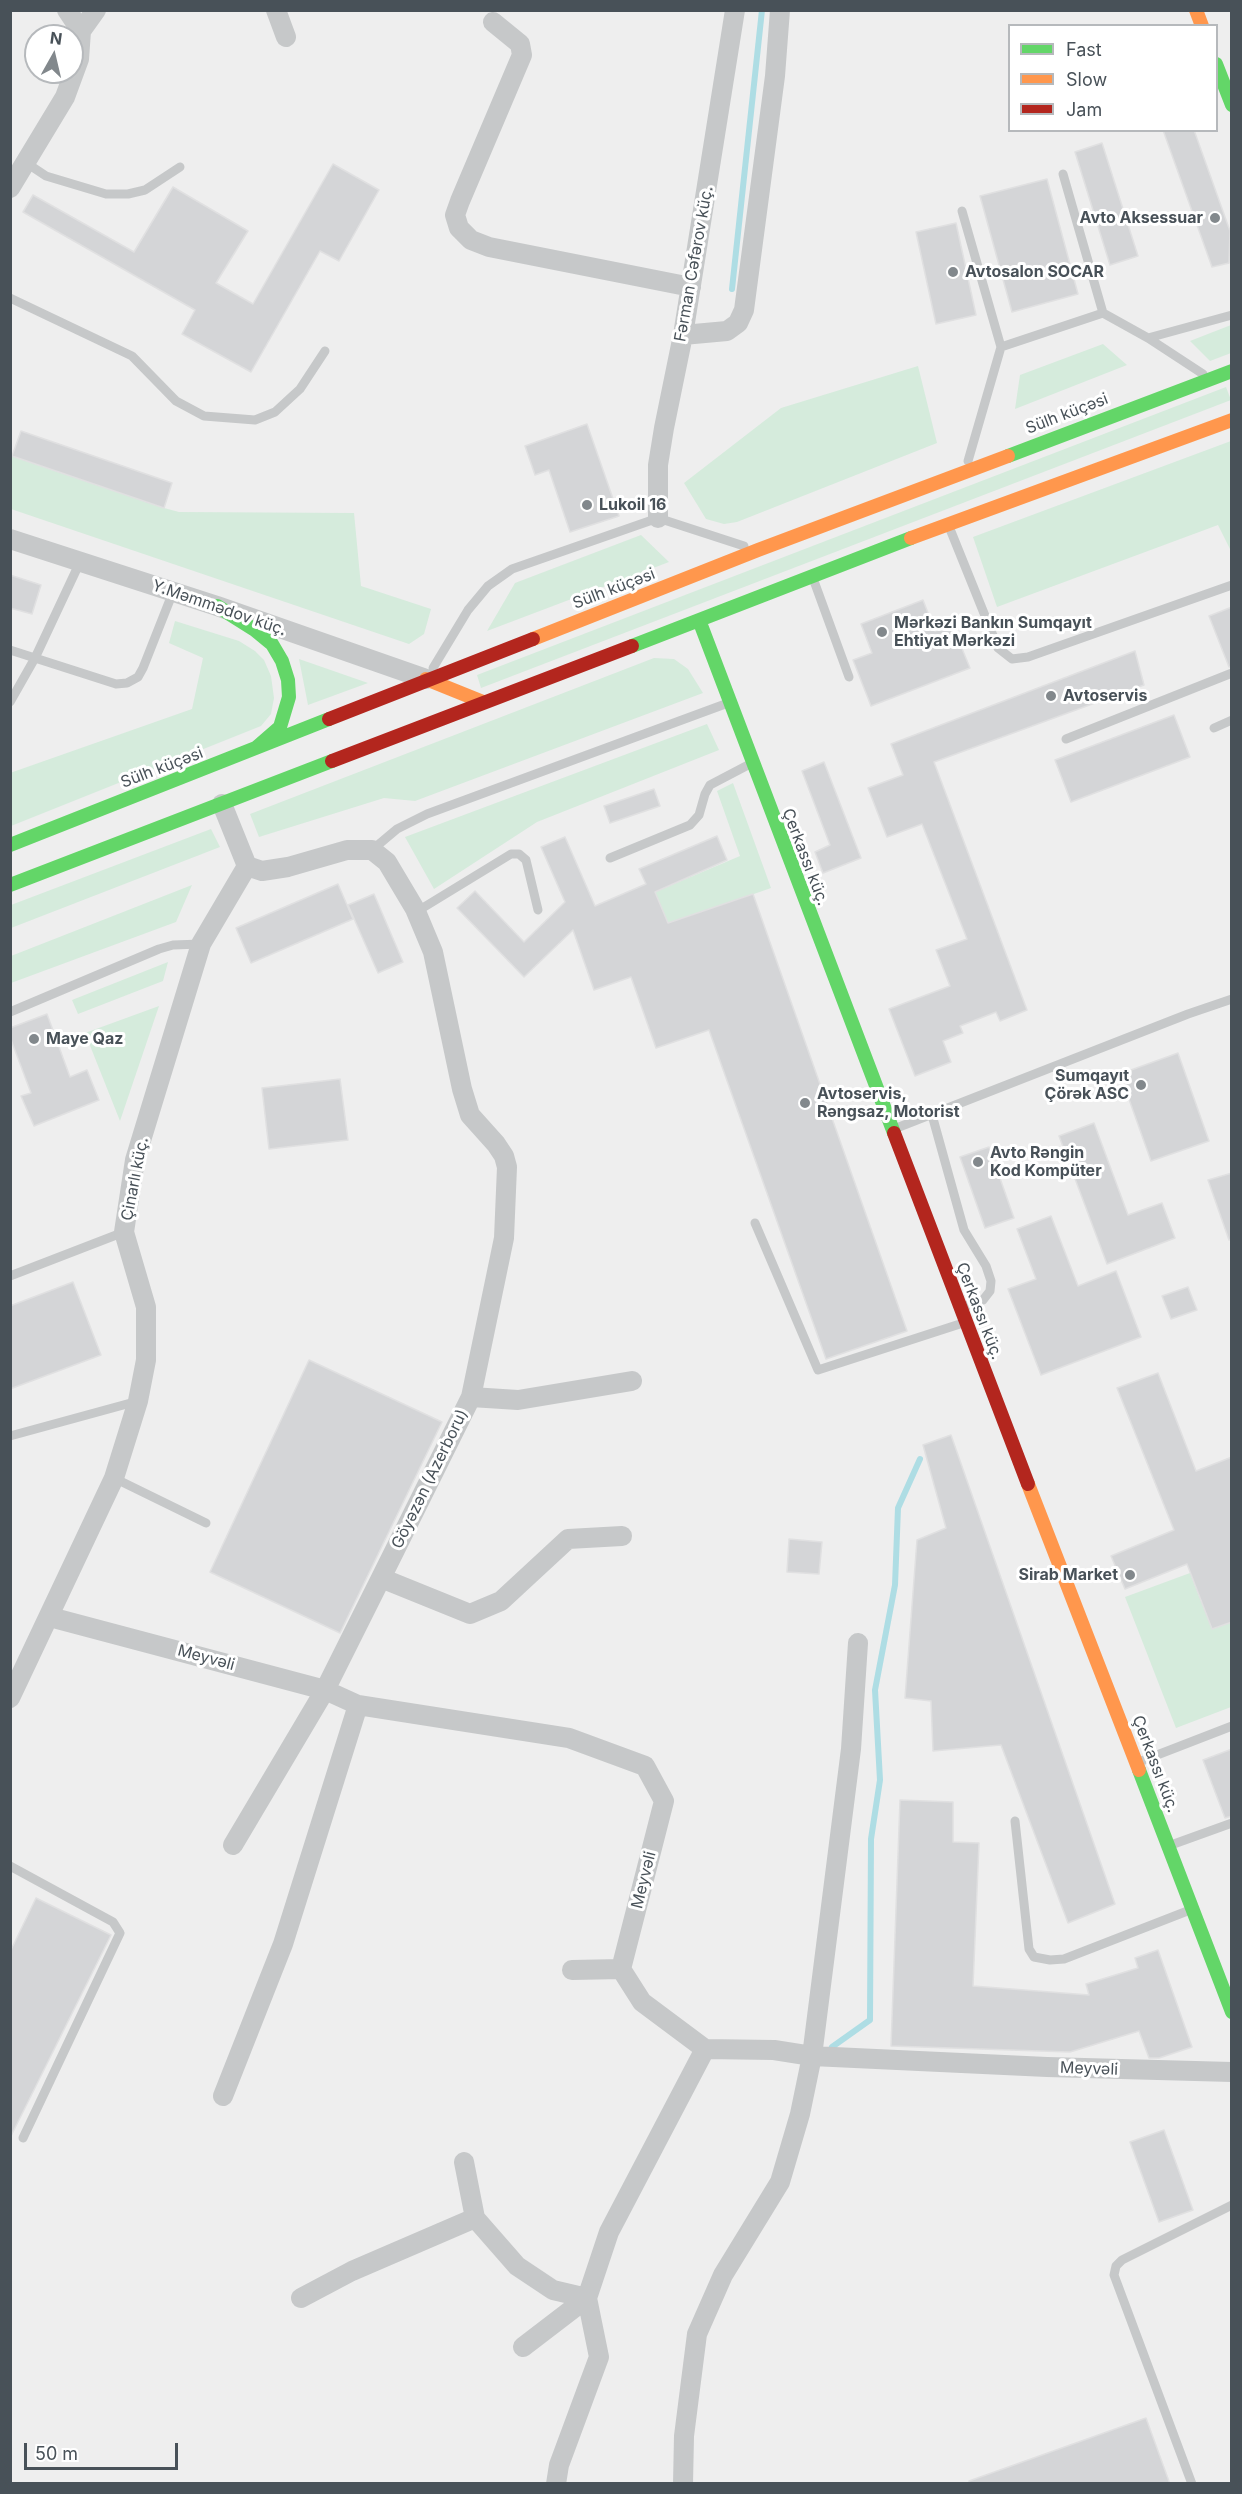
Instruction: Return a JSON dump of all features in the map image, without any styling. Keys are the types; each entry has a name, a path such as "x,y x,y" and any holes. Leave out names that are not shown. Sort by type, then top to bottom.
{"main road":[{"path":"1218,69 1232,105"},
{"name":"Sülh küçəsi","path":"10,845 758,550 1232,371"},
{"path":"10,885 948,524 1232,420"},
{"path":"217,606 255,630 272,644 282,660 288,680 289,697 280,727 255,749"},
{"name":"Çerkassı küç.","path":"699,620 965,1322 1232,2012"},
{"path":"426,680 483,702"}],"street":[{"path":"67,10 76,24"},
{"path":"84,27 96,10"},
{"path":"276,10 286,37"},
{"name":"Fərman Cəfərov küç.","path":"658,518 658,465 683,335 735,10"},
{"path":"683,335 727,331 738,323 744,310 774,76 780,10"},
{"path":"493,22 520,44 522,55 460,201 455,215 459,228 471,240 489,247 691,287"},
{"path":"10,188 65,97 70,84"},
{"name":"Y.Məmmədov küç.","path":"10,539 217,606 426,680"},
{"path":"222,804 247,866 262,871 288,867 347,850 372,850 387,862 416,912 433,952 462,1089 470,1115 496,1144 507,1167 504,1238 471,1397"},
{"name":"Çinarlı küç.","path":"10,1698 114,1478 138,1401 146,1360 146,1307 124,1232 135,1160 201,944 247,866"},
{"name":"Göyəzən (Azerboru)","path":"233,1845 325,1690 471,1397 518,1400 632,1381"},
{"path":"381,1578 470,1614 501,1601 568,1539 622,1536"},
{"name":"Meyvəli","path":"50,1617 325,1690 358,1705 569,1738 645,1766 664,1802 621,1969"},
{"path":"683,2484 684,2436 697,2334 723,2275 780,2182 800,2114 812,2056 851,1749 858,1643"},
{"path":"223,2096 283,1944 358,1705"},
{"path":"556,2484 559,2465 599,2357 587,2298 609,2232 705,2049 642,2002 621,1969 572,1970"},
{"name":"Meyvəli","path":"705,2049 774,2050 812,2056 1047,2067 1232,2072"},
{"path":"464,2162 475,2217 518,2266 553,2290 587,2298"},
{"path":"301,2298 352,2271 475,2217"},
{"path":"523,2347 587,2298"}],"lane":[{"path":"25,162 46,176 106,195 128,195 145,190 180,167"},
{"path":"1063,174 1103,313 1148,338 1210,379"},
{"path":"962,211 1002,347 965,471"},
{"path":"10,298 132,357 176,401 204,416 213,418 255,420 275,412 300,389 325,351"},
{"path":"1002,347 1103,313"},
{"path":"1148,338 1232,315"},
{"path":"426,680 468,610 488,586 512,569 658,518 758,550"},
{"path":"948,524 998,648 1012,659 1028,657 1232,585"},
{"path":"10,702 36,658 80,562"},
{"path":"812,576 849,677"},
{"path":"10,650 116,684 127,683 138,677 144,668 173,592"},
{"path":"1066,739 1232,674"},
{"path":"372,850 397,829 427,814 729,702"},
{"path":"1214,728 1232,720"},
{"path":"610,858 690,825 699,815 710,785 752,763"},
{"path":"416,912 511,854 519,854 526,860 538,910"},
{"path":"10,1012 159,949 172,945 201,944"},
{"path":"892,1130 1188,1014 1232,999"},
{"path":"932,1115 964,1230 986,1266 991,1281 990,1291 984,1300 960,1308"},
{"path":"754,1223 818,1370 965,1322"},
{"path":"10,1276 124,1232"},
{"path":"10,1436 138,1401"},
{"path":"114,1478 206,1523"},
{"path":"1137,1762 1232,1726"},
{"path":"1015,1821 1029,1949 1034,1957 1050,1960 1064,1959 1192,1909"},
{"path":"1168,1846 1232,1823"},
{"path":"10,1866 113,1922 120,1933 22,2138"},
{"path":"1192,2484 1114,2275 1116,2266 1122,2260 1232,2205"}],"green space":[{"path":"1231,325 1231,353 1210,361 1190,341"},
{"path":"1103,344 1127,365 1015,409 1020,375"},
{"path":"918,366 937,443 737,522 724,524 706,519 684,483 781,408"},
{"path":"1226,387 1231,400 481,688 477,675"},
{"path":"1231,441 1231,551 1218,525 997,607 973,537"},
{"path":"11,456 179,512 354,513 361,586 431,609 424,634 409,644 11,509"},
{"path":"641,535 669,562 487,631 515,583"},
{"path":"175,621 239,641 255,651 264,660 271,676 274,698 271,714 261,726 11,826 10,773 192,709 203,658 169,643"},
{"path":"654,658 674,659 688,669 703,693 415,801 384,798 259,837 250,814"},
{"path":"299,659 368,683 308,705"},
{"path":"707,724 719,750 537,822 434,889 405,837"},
{"path":"733,783 771,888 582,954 661,906 655,892 740,856 717,791"},
{"path":"211,829 220,847 11,928 11,905"},
{"path":"192,885 176,922 11,983 11,956"},
{"path":"168,962 163,981 78,1014 72,1000"},
{"path":"159,1006 120,1121 85,1033"},
{"path":"1190,1573 1212,1629 1231,1622 1231,1707 1176,1728 1125,1597"}],"building":[{"path":"1164,132 1195,132 1230,231 1229,263 1212,267"},
{"path":"1102,143 1138,256 1110,265 1075,152"},
{"path":"333,164 379,190 339,261 320,251 251,372 182,334 195,310 23,212 33,195 134,252 173,187 248,231 216,283 253,304"},
{"path":"1047,179 1078,294 1012,312 980,196"},
{"path":"956,223 976,315 936,324 916,232"},
{"path":"587,424 619,516 570,532 549,470 535,475 525,446"},
{"path":"21,431 172,483 164,508 12,456"},
{"path":"10,575 41,585 32,614 10,608"},
{"path":"923,600 935,631 952,624 970,668 871,706 853,660 872,653 861,624"},
{"path":"1232,607 1232,666 1229,667 1209,616"},
{"path":"1135,651 1144,685 934,762 1027,1010 1000,1021 996,1012 960,1026 963,1033 943,1041 951,1062 915,1076 889,1009 950,986 936,950 967,939 922,824 887,837 868,788 903,775 891,744"},
{"path":"1174,715 1190,757 1071,802 1055,760"},
{"path":"824,762 861,858 823,873 815,852 830,845 802,771"},
{"path":"654,789 660,806 610,823 604,806"},
{"path":"717,836 727,860 655,892 668,923 753,894 907,1331 826,1359 709,1030 656,1048 631,977 594,990 573,930 524,977 457,908 475,891 524,942 565,902 541,847 565,837 595,906 646,884 639,869"},
{"path":"338,884 353,919 251,963 236,928"},
{"path":"374,894 403,962 378,973 348,905"},
{"path":"47,1014 70,1077 87,1070 99,1100 34,1126 21,1096 31,1093 10,1037 10,1028"},
{"path":"1178,1053 1209,1141 1151,1161 1120,1074"},
{"path":"340,1079 348,1140 269,1149 262,1088"},
{"path":"1094,1123 1128,1215 1162,1203 1175,1238 1107,1264 1059,1136"},
{"path":"989,1147 1014,1218 985,1228 960,1157"},
{"path":"1232,1173 1232,1239 1229,1240 1208,1180"},
{"path":"1051,1216 1078,1286 1116,1271 1141,1337 1041,1375 1008,1289 1036,1279 1017,1229"},
{"path":"73,1282 101,1355 10,1389 10,1306"},
{"path":"1188,1287 1197,1310 1171,1319 1162,1296"},
{"path":"309,1360 442,1422 340,1633 210,1572"},
{"path":"1158,1373 1196,1471 1232,1457 1232,1622 1212,1629 1187,1564 1125,1589 1111,1556 1174,1530 1117,1388"},
{"path":"951,1435 1115,1904 1068,1923 1001,1745 933,1751 931,1701 905,1698 917,1540 946,1528 923,1445"},
{"path":"789,1539 822,1542 819,1574 787,1572"},
{"path":"1232,1749 1232,1816 1225,1818 1203,1760"},
{"path":"900,1800 953,1802 953,1842 979,1843 973,1986 1089,1995 1086,1984 1138,1968 1135,1958 1158,1950 1192,2047 1159,2058 1149,2058 1139,2031 1070,2052 891,2046"},
{"path":"36,1898 111,1935 10,2138 10,1952"},
{"path":"1164,2130 1193,2210 1159,2222 1130,2142"},
{"path":"1146,2418 1170,2484 969,2484 969,2481"}],"waterway":[{"path":"732,289 762,10"},
{"path":"832,2047 870,2020 871,1839 880,1780 875,1690 895,1585 898,1508 920,1459"}],"traffic: fast":[{"path":"1218,69 1232,105"},
{"path":"1008,456 1232,371"},
{"path":"632,646 911,538"},
{"path":"217,606 255,630 272,644 282,661 288,680 289,697 280,727 257,747"},
{"path":"699,620 894,1133"},
{"path":"10,845 329,719"},
{"path":"10,885 332,761"},
{"path":"1139,1770 1232,2012"}],"traffic: slow":[{"path":"1196,10 1201,24"},
{"path":"911,538 1232,420"},
{"path":"533,639 758,550 1008,456"},
{"path":"426,679 483,702"},
{"path":"1028,1484 1139,1770"}],"traffic: jam":[{"path":"329,719 533,639"},
{"path":"332,761 632,646"},
{"path":"894,1133 1028,1484"}],"place":[{"name":"Avto Aksessuar","path":"1215,218"},
{"name":"Avtosalon SOCAR","path":"953,272"},
{"name":"Lukoil 16","path":"587,505"},
{"name":"Mərkəzi Bankın Sumqayıt Ehtiyat Mərkəzi","path":"882,632"},
{"name":"Avtoservis","path":"1051,696"},
{"name":"Maye Qaz","path":"34,1039"},
{"name":"Sumqayıt Çörək ASC","path":"1141,1085"},
{"name":"Avtoservis, Rəngsaz, Motorist","path":"805,1103"},
{"name":"Avto Rəngin Kod Kompüter","path":"978,1162"},
{"name":"Sirab Market","path":"1130,1575"}]}
